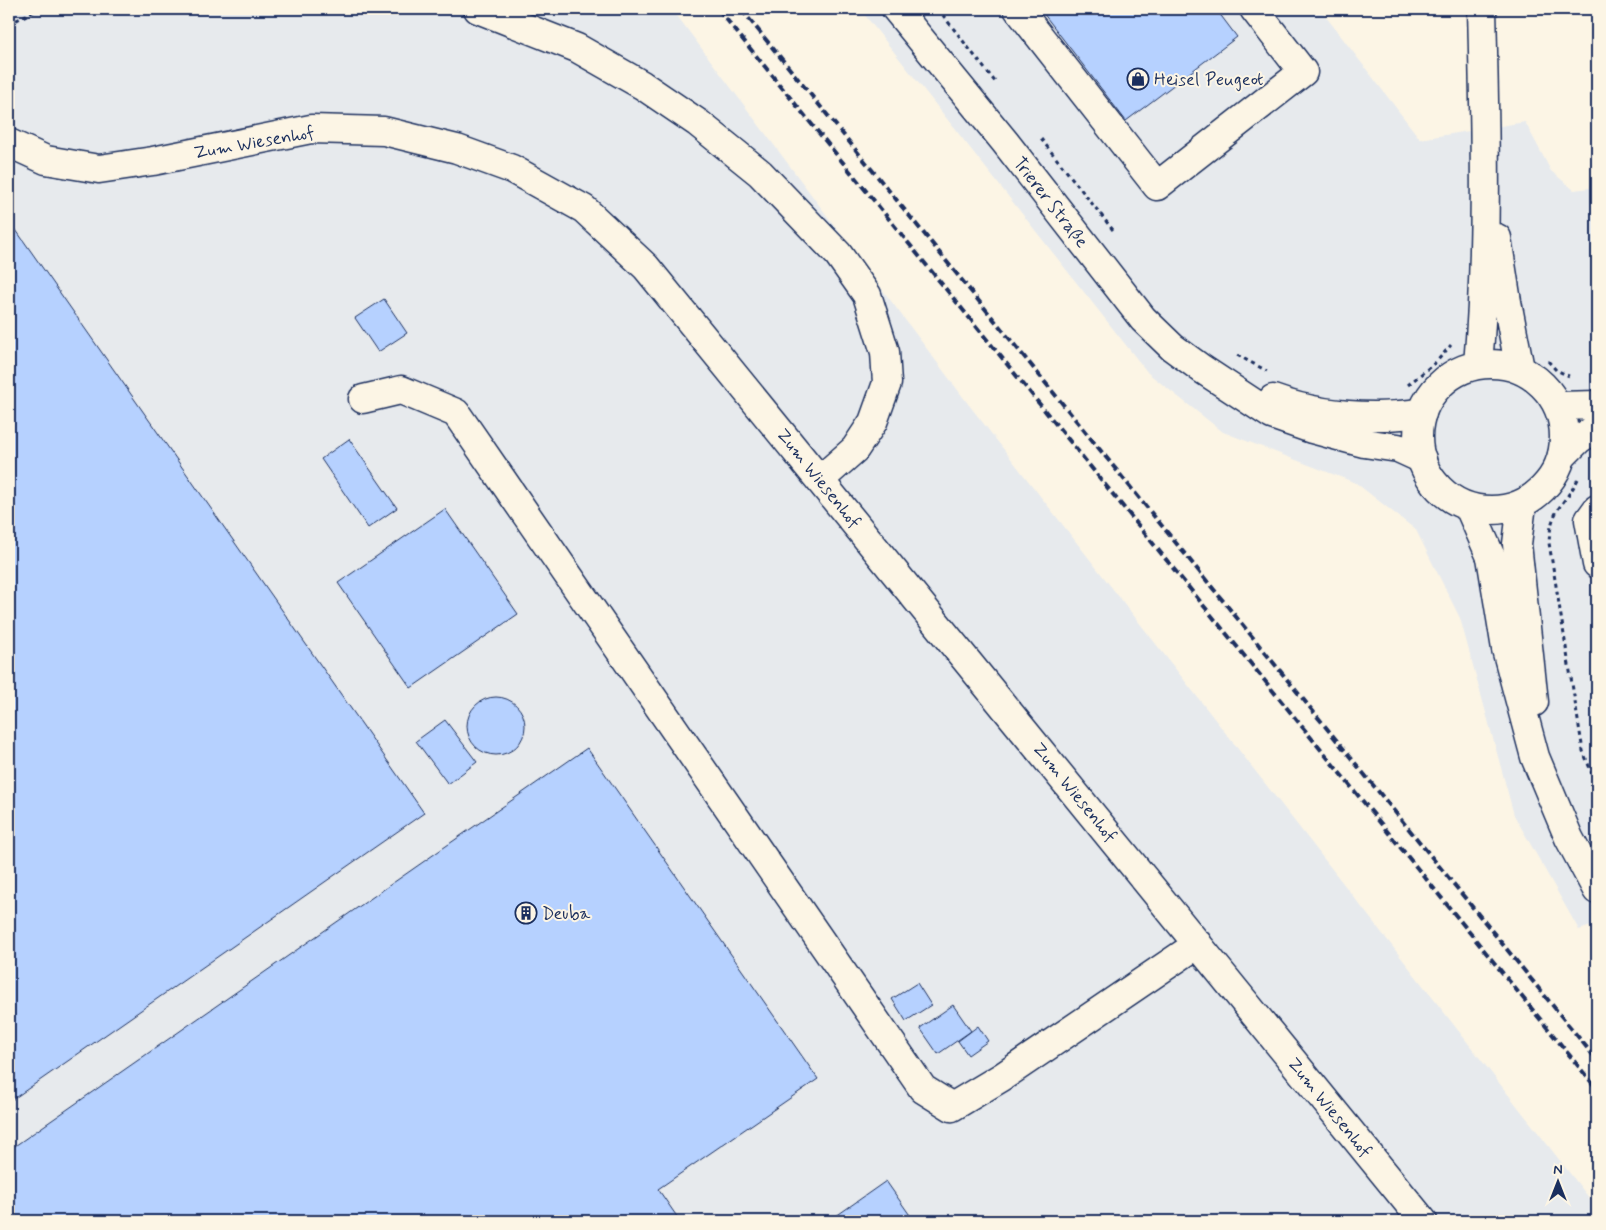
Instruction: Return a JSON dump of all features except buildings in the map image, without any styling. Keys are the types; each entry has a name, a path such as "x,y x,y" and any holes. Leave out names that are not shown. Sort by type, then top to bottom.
{"street":[{"path":"478,9 577,48 642,85 698,123 760,173 838,254 867,295 885,352 887,383 873,422 859,442 821,479"},
{"name":"Trierer Straße","path":"896,9 1005,142 1143,319 1172,347 1272,415 1347,439 1398,448 1422,459"},
{"path":"1018,9 1157,186 1303,72 1254,9"},
{"path":"1478,365 1483,303 1485,158 1482,9"},
{"name":"Zum Wiesenhof","path":"9,143 46,160 99,169 152,161 311,129 384,131 457,149 512,169 584,209 646,267 821,479 1423,1221"},
{"path":"1485,158 1506,302 1520,369"},
{"path":"1558,406 1597,413 1579,439 1572,464 1554,476 1544,487 1522,504 1496,510 1469,507 1448,496 1432,480 1422,459 1418,436 1422,413 1430,396 1443,382 1460,371 1478,365 1500,364 1520,369 1536,378 1548,391 1558,406 1564,423 1565,440 1572,464"},
{"name":"Trierer Straße","path":"1220,380 1282,402 1333,413 1370,416 1422,413"},
{"path":"363,399 401,390 456,413 923,1089 952,1107 1002,1077 1198,944"},
{"path":"1522,504 1517,544 1534,706 1556,806"},
{"path":"1469,507 1490,557 1506,649 1535,757 1569,838 1597,890"},
{"path":"1597,509 1589,520 1597,564"}],"path":[{"path":"9,24 38,9"},
{"path":"938,9 1002,91"},
{"path":"1038,135 1114,232"},
{"path":"1399,388 1408,385 1437,361 1454,341"},
{"path":"1232,353 1274,373"},
{"path":"1547,359 1556,370 1577,381 1595,384 1597,413"},
{"path":"1572,464 1570,495 1556,509 1550,524 1550,543 1583,751 1597,786"}],"shaded area":[{"path":"9,9 672,9 969,405 1597,1208 1597,1221 9,1221"},
{"path":"860,9 1320,9 1420,139 1525,122 1551,171 1574,190 1590,188 1597,159 1597,924 1579,930 1514,815 1460,618 1416,530 1356,483 1223,432 1148,373"}],"railway":[{"path":"718,9 1597,1089"},
{"path":"741,9 1597,1060"}],"place":[{"name":"Heisel Peugeot","path":"1138,79"},
{"name":"Deuba","path":"526,913"}]}
